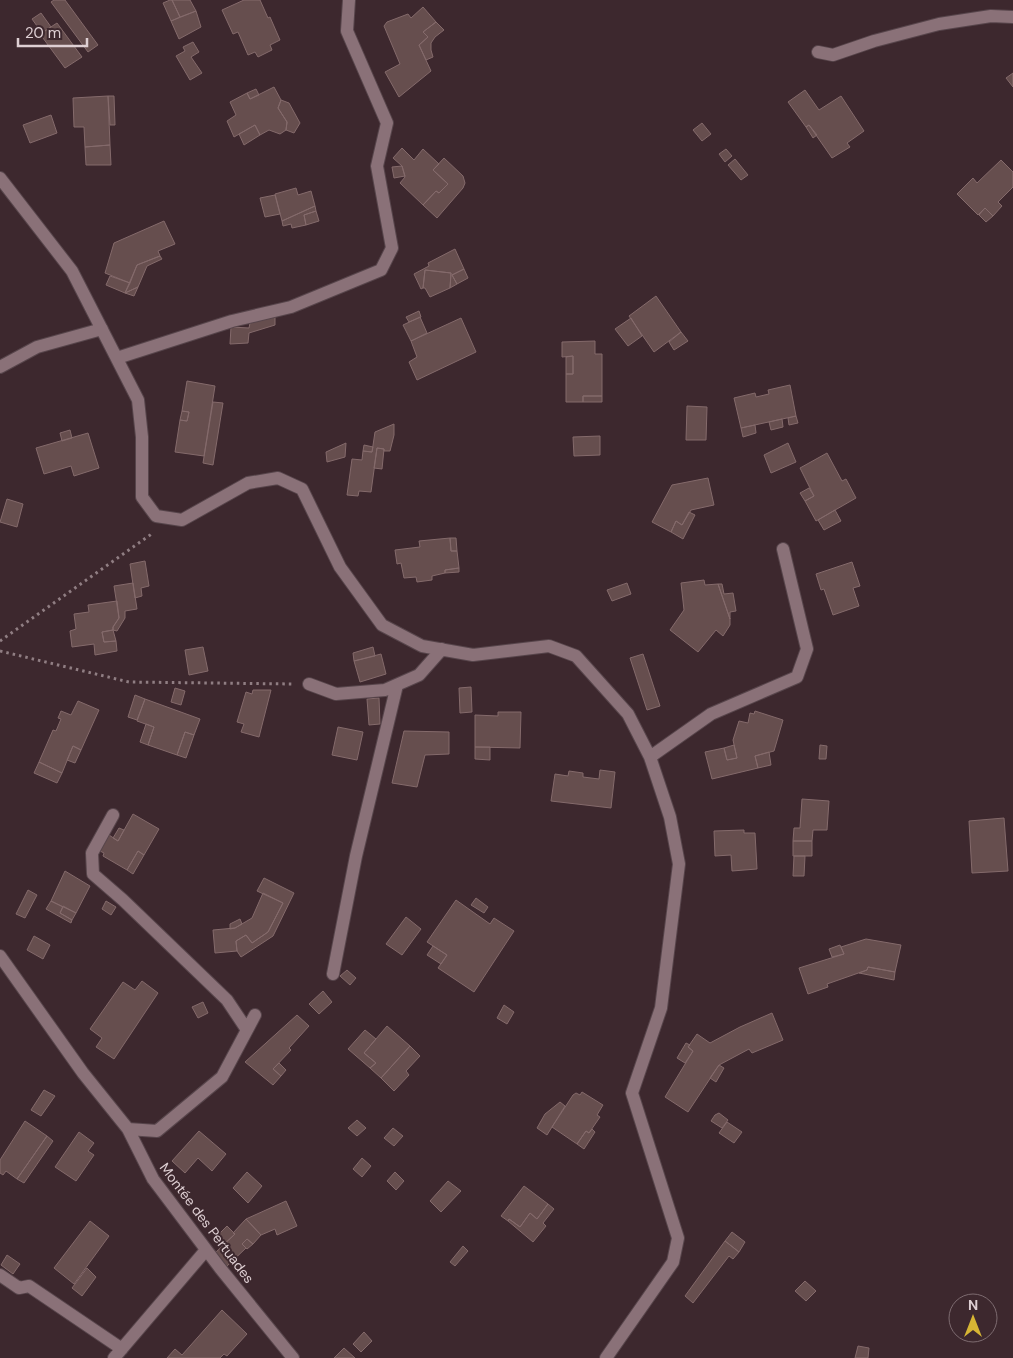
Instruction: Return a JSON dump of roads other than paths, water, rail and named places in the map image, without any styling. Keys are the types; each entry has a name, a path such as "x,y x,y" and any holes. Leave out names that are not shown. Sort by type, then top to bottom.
{"street":[{"path":"117,358 232,320 291,307 381,270 392,248 377,166 387,123 348,31 350,0"},
{"path":"818,52 832,55 874,41 939,24 991,16 1013,17"},
{"path":"0,178 72,271 138,400 142,437 142,497 156,516 182,520 248,483 278,478 302,489 340,567 382,625 422,646 473,655 549,646 576,656 628,714 650,757 670,817 679,864 661,1008 632,1093 678,1238 673,1262 606,1358"},
{"path":"0,367 38,347 102,329"},
{"path":"650,757 711,714 797,677 807,649 783,549"},
{"path":"309,684 336,694 385,690 419,675 442,649"},
{"path":"333,974 356,856 397,685"},
{"path":"113,814 92,853 93,874 123,900 227,1000 247,1030"},
{"name":"Montée des Pertuades","path":"0,956 83,1073 128,1129 153,1179 206,1250 293,1358"},
{"path":"128,1129 157,1131 222,1076 255,1015"},
{"path":"0,1275 19,1288 29,1286 118,1353 206,1250"}]}
